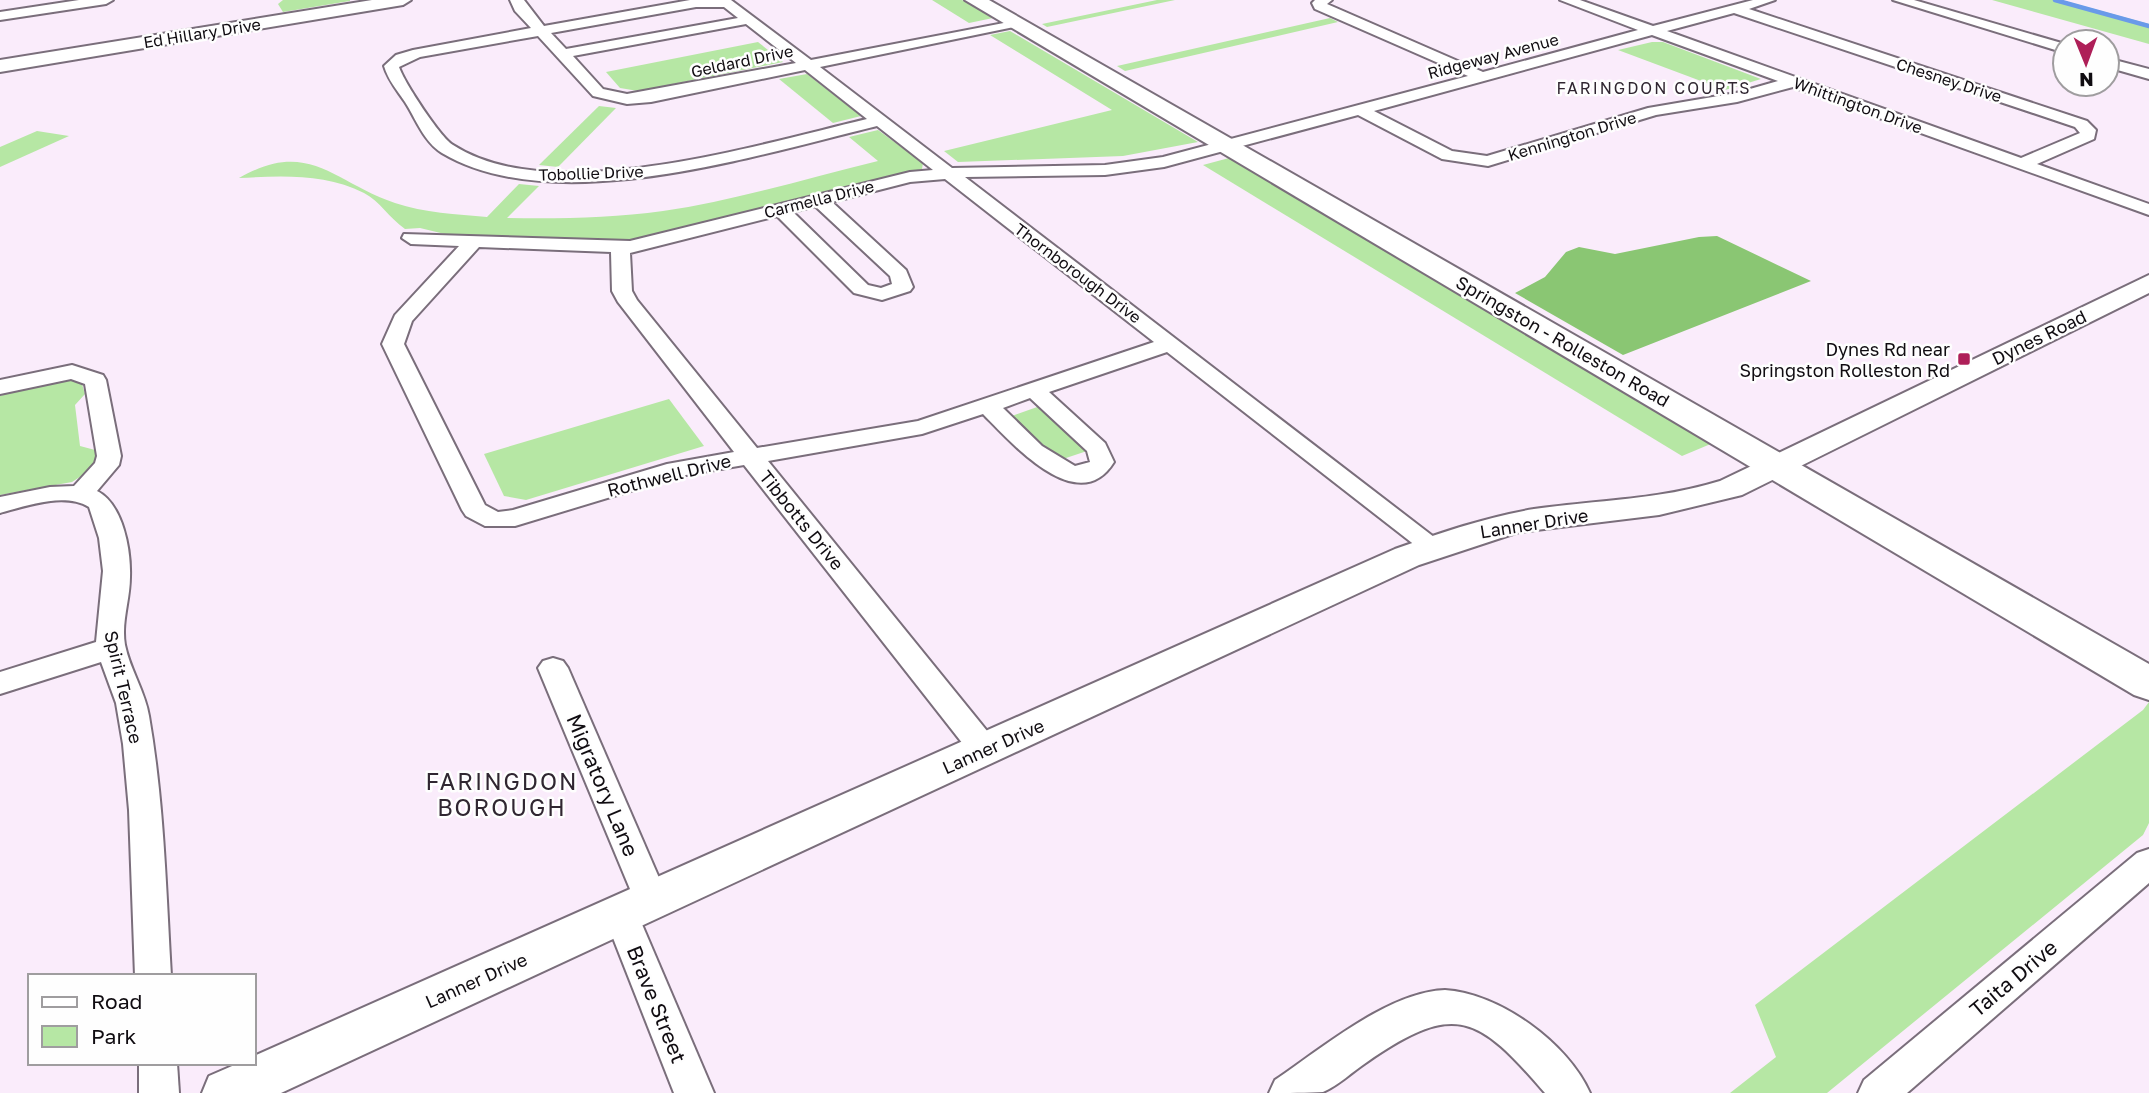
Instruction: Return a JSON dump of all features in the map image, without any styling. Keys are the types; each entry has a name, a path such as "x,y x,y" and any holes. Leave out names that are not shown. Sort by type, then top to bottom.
{"main road":[{"name":"Springston - Rolleston Road","path":"975,0 2149,684"}],"street":[{"path":"0,16 106,0"},
{"name":"Ed Hillary Drive","path":"0,66 403,0"},
{"name":"Geldard Drive","path":"517,0 520,8 598,93 627,99 651,97 1014,23"},
{"path":"1325,0 1319,3 1320,6 1483,77"},
{"name":"Whittington Drive","path":"1567,0 2149,210"},
{"name":"Ridgeway Avenue","path":"1227,146 1768,0"},
{"path":"1900,0 2051,45"},
{"name":"Tobollie Drive","path":"721,1 540,30 410,55 394,64 391,70 432,135 447,149 484,166 537,175 594,176 673,168 879,121"},
{"name":"Thornborough Drive","path":"721,1 1434,547"},
{"name":"Chesney Drive","path":"1734,9 2081,124 2088,130 2088,135 2021,164"},
{"path":"562,54 748,20"},
{"path":"2121,66 2149,74"},
{"name":"Kennington Drive","path":"1360,110 1448,155 1489,161 1654,111 1737,97 1792,82"},
{"name":"Carmella Drive","path":"411,238 620,247 655,242 902,179 946,173 1105,170 1164,162 1227,146"},
{"path":"780,209 867,292 891,293 903,287 903,279 818,199"},
{"name":"Rothwell Drive","path":"473,242 402,319 393,344 478,514 494,520 515,518 649,476 751,456 899,433 1171,344"},
{"name":"Tibbotts Drive","path":"620,247 624,296 985,750"},
{"path":"830,259 870,248"},
{"name":"Dynes Road","path":"1778,466 2149,283"},
{"path":"0,387 72,372 95,380 109,456 107,465 80,495 47,495 0,505"},
{"path":"988,406 1058,472 1078,475 1101,466 1104,460 1097,448 1034,390"},
{"name":"Lanner Drive","path":"227,1093 1434,547 1508,524 1668,506 1713,495 1778,466"},
{"name":"Spirit Terrace","path":"80,495 100,504 108,527 117,575 109,625 111,648 133,707 141,760 153,974"},
{"path":"0,683 111,648"},
{"name":"Migratory Lane","path":"553,668 636,908"},
{"name":"Taita Drive","path":"1878,1093 2149,863"},
{"name":"Brave Street","path":"636,908 694,1093"},
{"path":"1289,1093 1400,1021 1434,1007 1469,1009 1500,1024 1527,1046 1570,1093"},
{"path":"158,1065 159,1093"}],"green space":[{"path":"283,0 350,1 283,12 278,4"},
{"path":"932,0 962,0 993,18 969,23"},
{"path":"1157,0 1175,0 1047,27 1042,24"},
{"path":"1992,0 2061,0 2149,24 2149,44 2121,36 2121,28 2092,28"},
{"path":"1330,18 1338,22 1125,71 1117,66"},
{"path":"1010,31 1198,142 1123,156 958,162 944,151 1112,110 990,35"},
{"path":"758,42 783,62 638,91 620,88 606,72"},
{"path":"1663,42 1761,79 1725,90 1618,50"},
{"path":"807,74 861,116 833,123 779,79"},
{"path":"599,106 616,108 558,167 539,165"},
{"path":"878,130 923,163 922,169 625,242 453,236 420,228 405,229 370,196 334,182 302,177 239,178 263,167 284,162 303,163 337,175 395,203 429,211 487,217 519,184 539,186 507,218 624,215 717,201 878,161 849,137"},
{"path":"37,131 69,136 0,167 0,147"},
{"path":"1229,158 1713,443 1682,456 1203,165"},
{"path":"1717,236 1811,281 1623,355 1515,293 1545,277 1566,252 1579,247 1615,254 1699,237"},
{"path":"69,378 81,381 85,394 75,405 80,446 95,450 97,466 72,482 0,495 0,396 28,386"},
{"path":"669,399 704,446 526,500 504,496 484,454"},
{"path":"1040,406 1087,451 1057,461 1012,416"},
{"path":"2149,702 2149,823 2143,835 1827,1093 1730,1093 1776,1057 1755,1005 2143,710"}],"waterway":[{"path":"2055,0 2149,26"}],"place":[{"name":"Dynes Rd near Springston Rolleston Rd","path":"1964,359"}],"district":[{"name":"FARINGDON COURTS","path":"1654,88"},
{"name":"FARINGDON BOROUGH","path":"502,794"}]}
